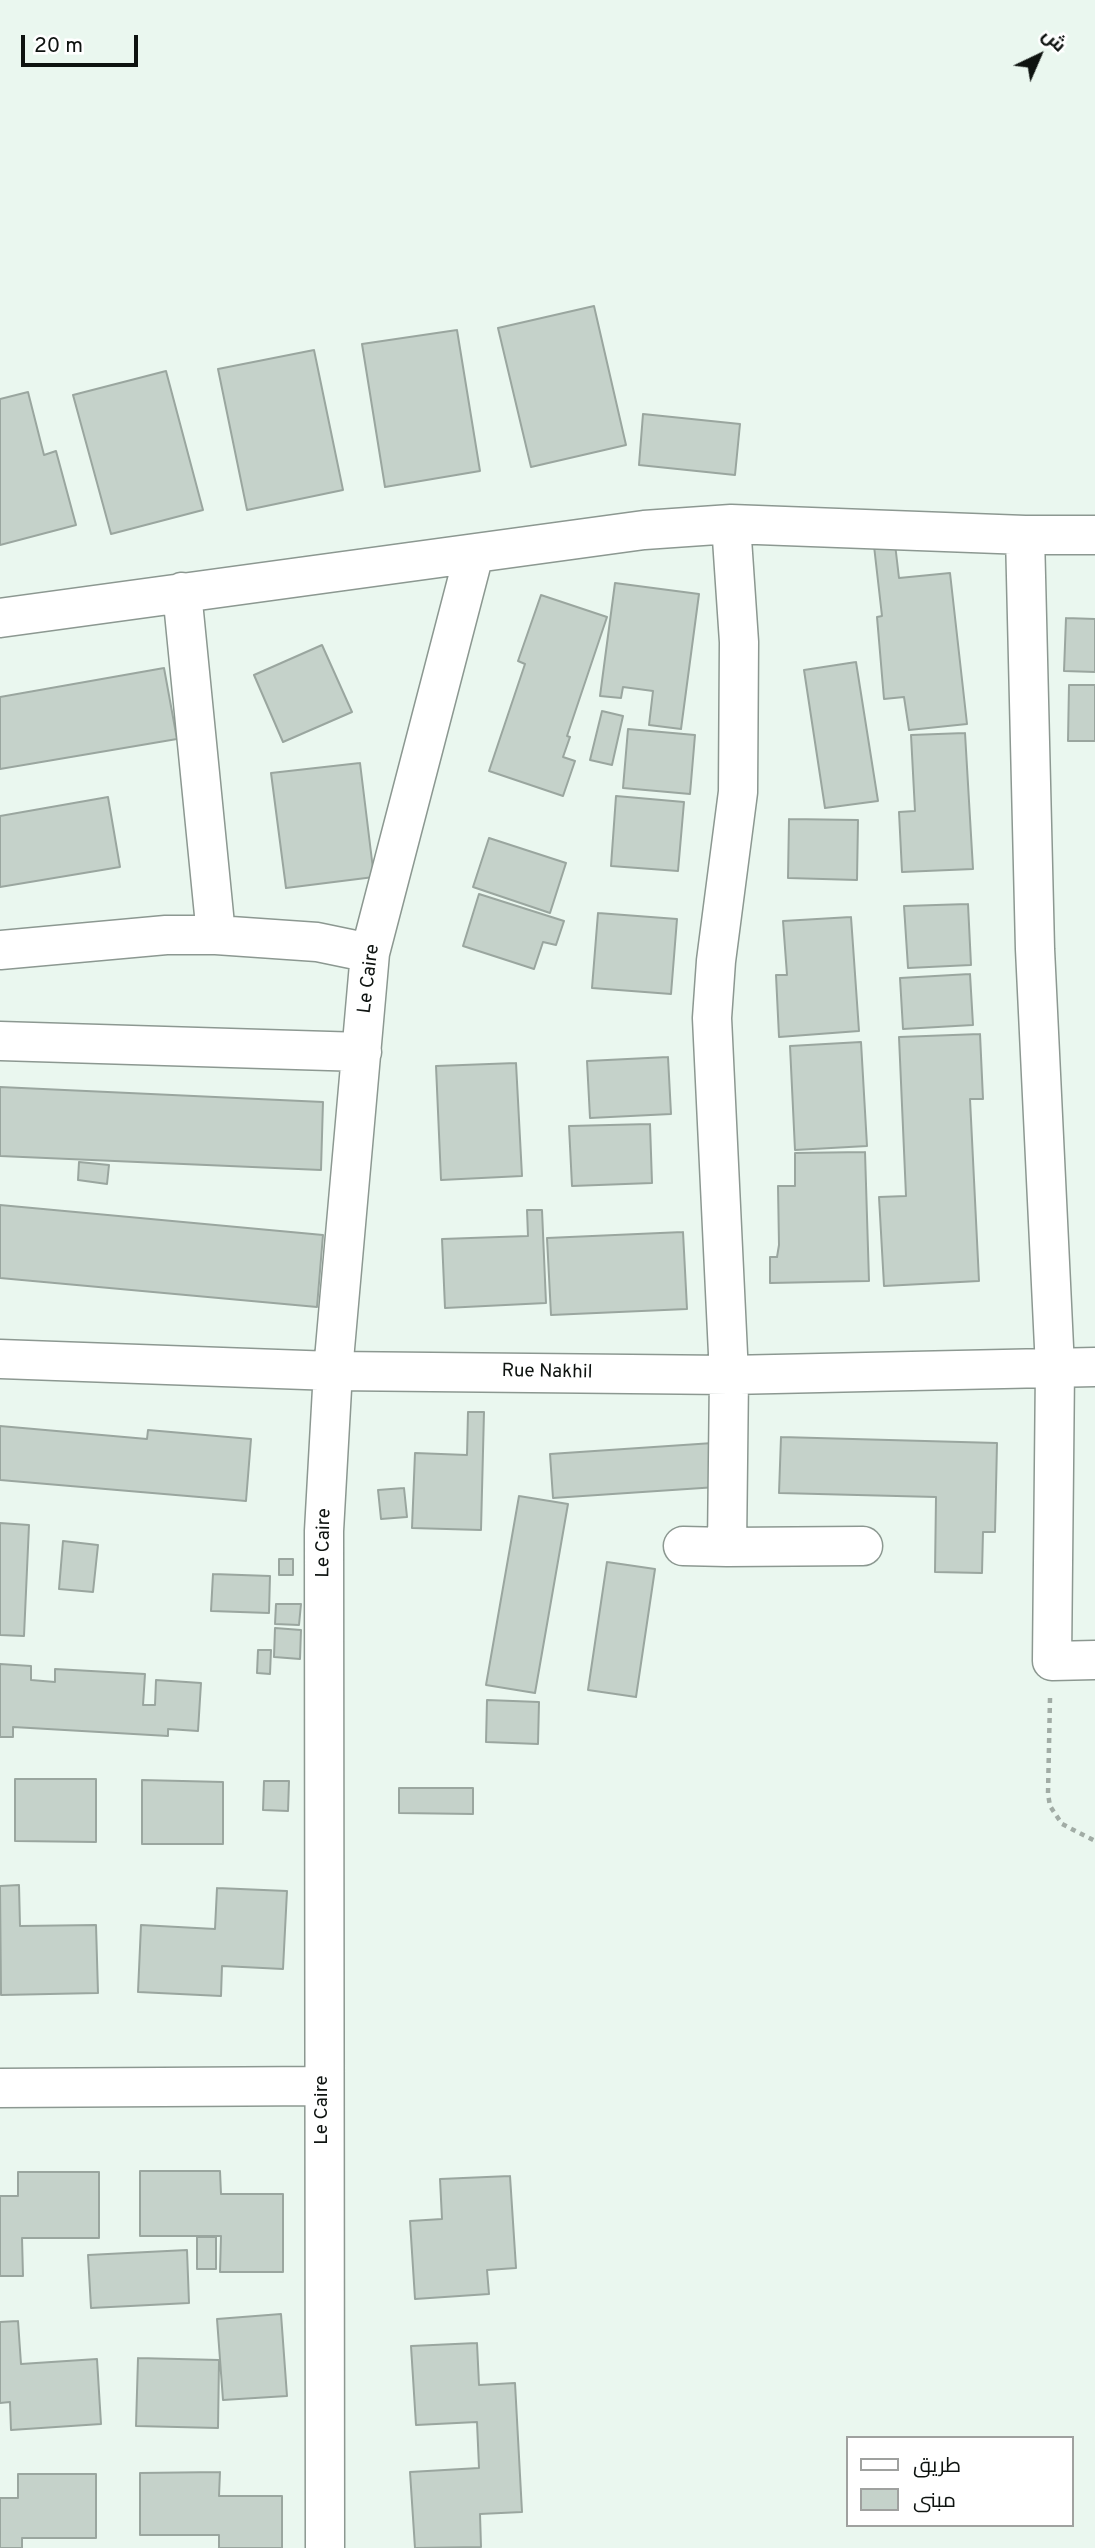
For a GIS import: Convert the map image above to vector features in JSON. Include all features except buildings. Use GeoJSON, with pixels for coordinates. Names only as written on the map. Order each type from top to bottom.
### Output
{"type":"FeatureCollection","features":[{"type":"Feature","properties":{"kind":"street"},"geometry":{"type":"LineString","coordinates":[[727,1547],[729,1375],[712,1018],[716,961],[738,792],[740,655],[731,524]]}},
{"type":"Feature","properties":{"kind":"street"},"geometry":{"type":"LineString","coordinates":[[0,618],[644,530],[731,524],[1025,535],[1095,535]]}},
{"type":"Feature","properties":{"kind":"street"},"geometry":{"type":"LineString","coordinates":[[1025,535],[1035,949],[1055,1368],[1052,1661],[1095,1660]]}},
{"type":"Feature","properties":{"kind":"street","name":"Le Caire"},"geometry":{"type":"LineString","coordinates":[[325,2548],[324,1531],[332,1371],[370,953],[474,554]]}},
{"type":"Feature","properties":{"kind":"street"},"geometry":{"type":"LineString","coordinates":[[182,592],[216,934]]}},
{"type":"Feature","properties":{"kind":"street"},"geometry":{"type":"LineString","coordinates":[[0,950],[166,934],[216,934],[317,942],[370,953]]}},
{"type":"Feature","properties":{"kind":"street"},"geometry":{"type":"LineString","coordinates":[[0,1041],[114,1047],[362,1052]]}},
{"type":"Feature","properties":{"kind":"street","name":"Rue Nakhil"},"geometry":{"type":"LineString","coordinates":[[0,1359],[332,1371],[729,1375],[1095,1367]]}},
{"type":"Feature","properties":{"kind":"street"},"geometry":{"type":"LineString","coordinates":[[683,1546],[863,1546]]}},
{"type":"Feature","properties":{"kind":"street"},"geometry":{"type":"LineString","coordinates":[[0,2088],[323,2086]]}},
{"type":"Feature","properties":{"kind":"path"},"geometry":{"type":"LineString","coordinates":[[1052,1661],[1048,1794],[1058,1820],[1074,1832],[1095,1841]]}}]}
